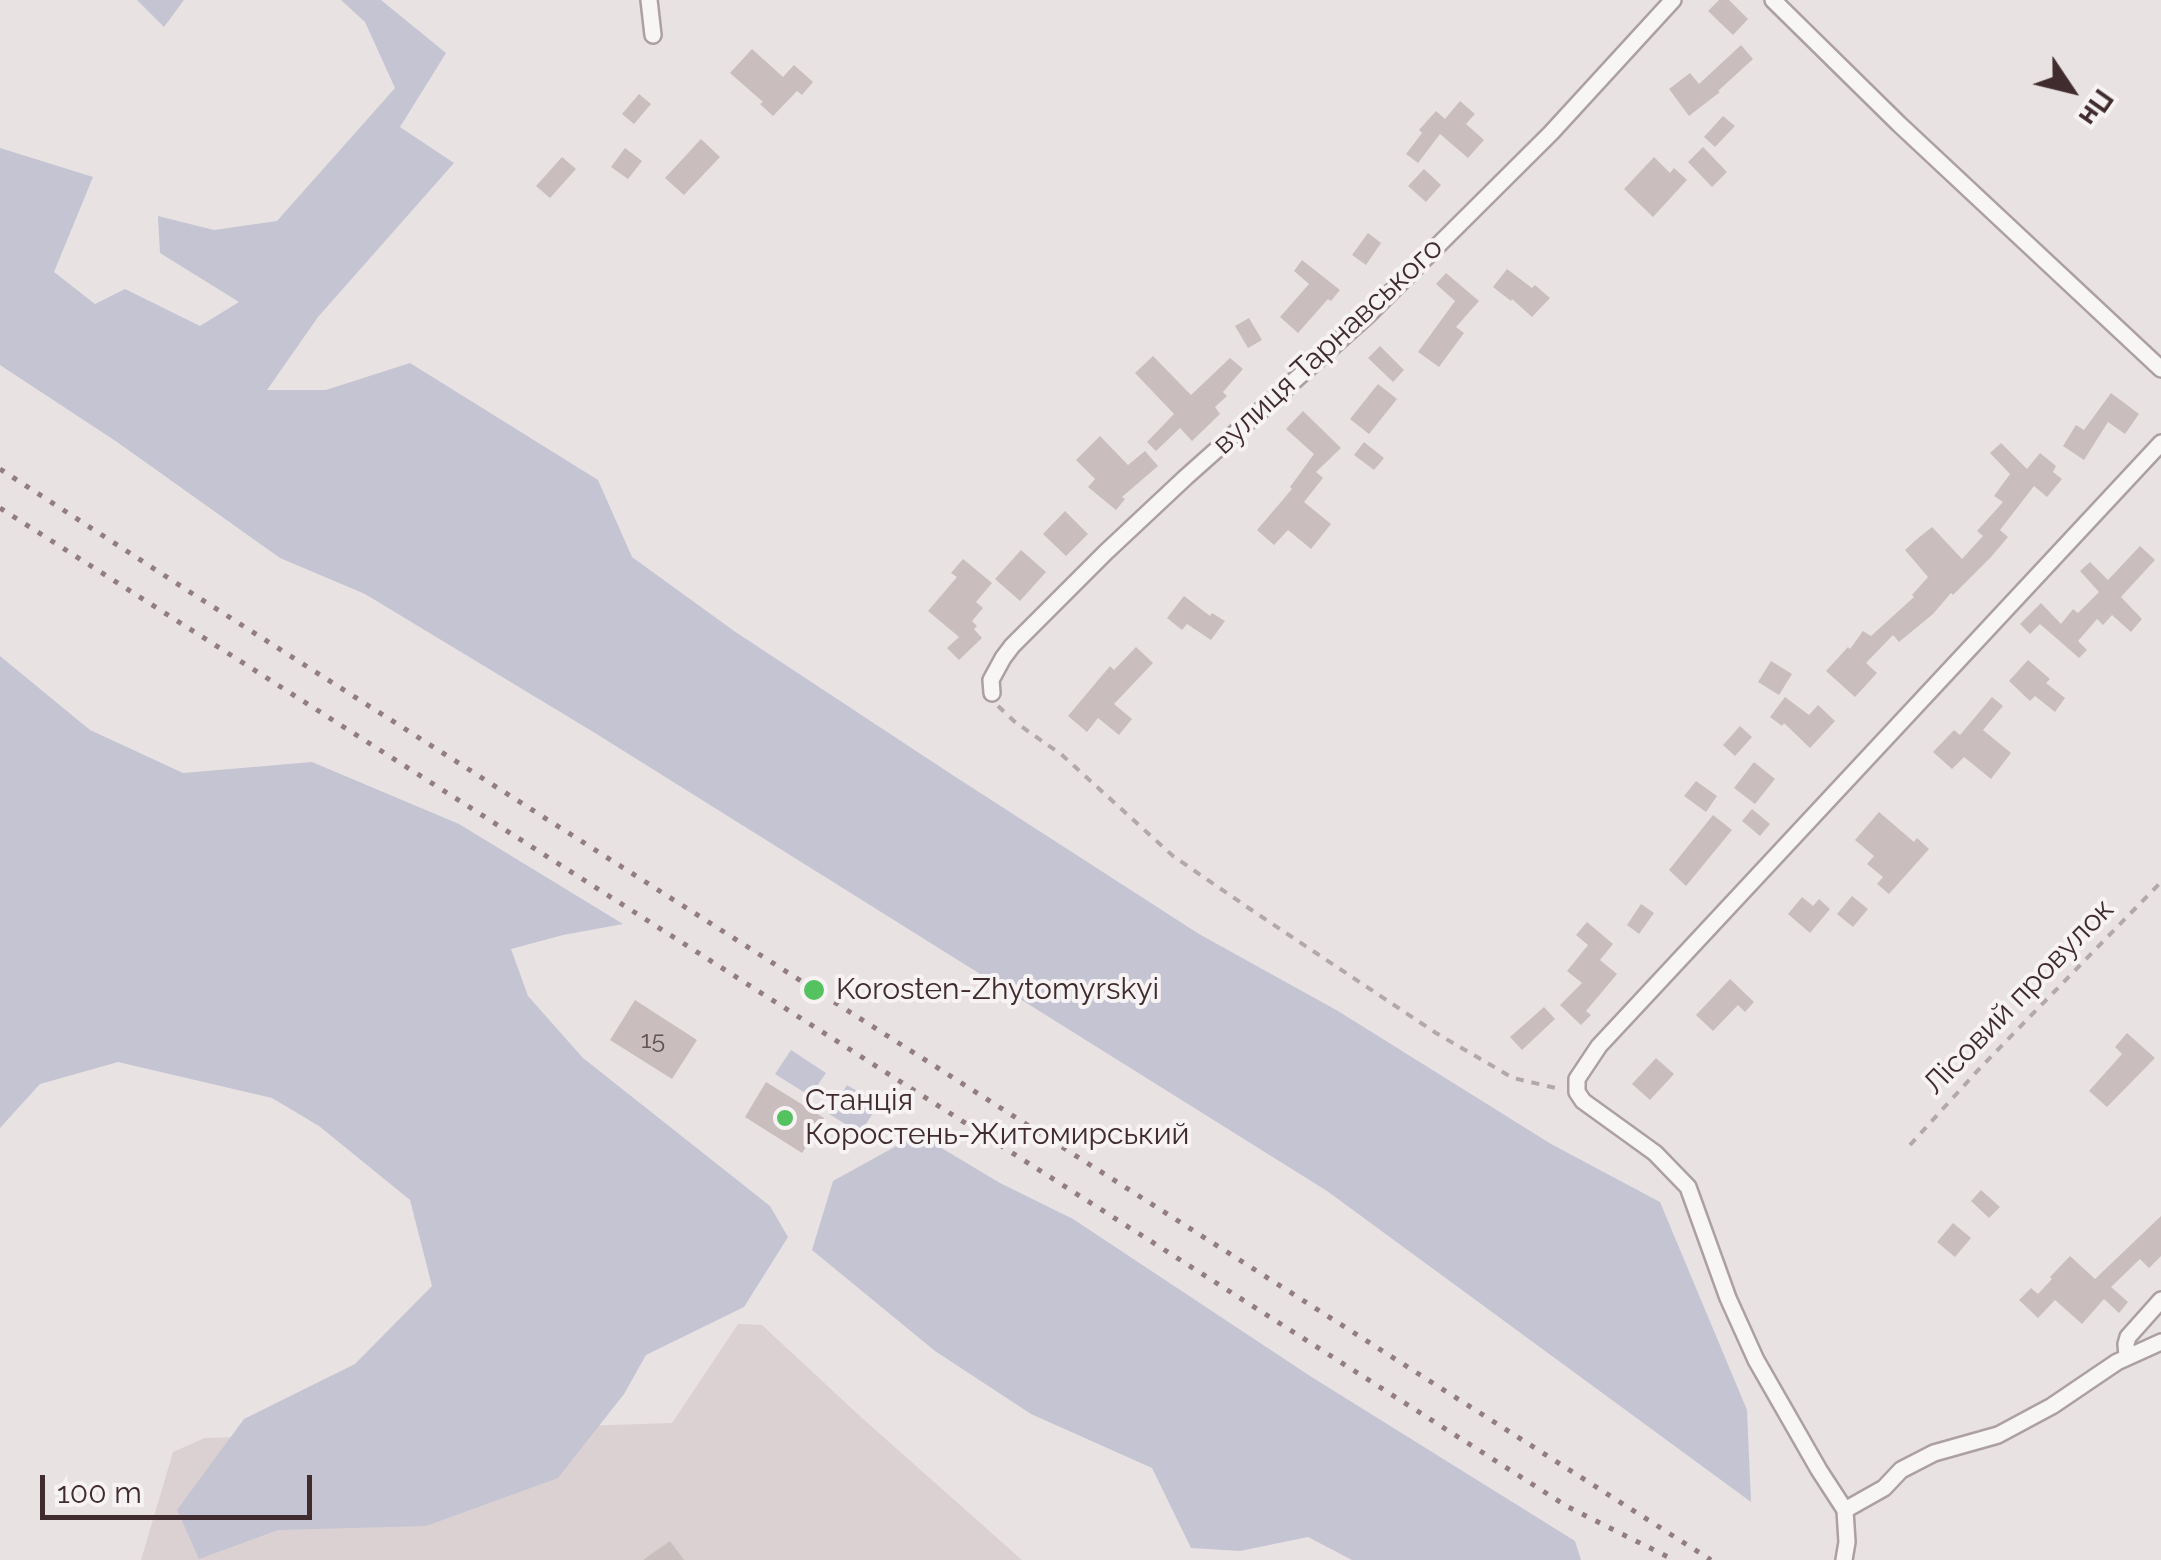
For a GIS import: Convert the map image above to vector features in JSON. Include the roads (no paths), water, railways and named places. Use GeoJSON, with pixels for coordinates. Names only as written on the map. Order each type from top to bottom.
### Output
{"type":"FeatureCollection","features":[{"type":"Feature","properties":{"kind":"street"},"geometry":{"type":"LineString","coordinates":[[649,0],[653,35]]}},
{"type":"Feature","properties":{"kind":"street","name":"вулиця Тарнавського"},"geometry":{"type":"LineString","coordinates":[[992,693],[991,680],[1012,646],[1186,477],[1368,315],[1551,133],[1673,0]]}},
{"type":"Feature","properties":{"kind":"street"},"geometry":{"type":"LineString","coordinates":[[1773,0],[1899,124],[2161,369]]}},
{"type":"Feature","properties":{"kind":"street"},"geometry":{"type":"LineString","coordinates":[[1844,1560],[1845,1510],[1756,1360],[1728,1298],[1688,1187],[1656,1153],[1583,1102],[1576,1079],[1599,1046],[2161,444]]}},
{"type":"Feature","properties":{"kind":"street"},"geometry":{"type":"LineString","coordinates":[[2127,1358],[2128,1337],[2161,1300]]}},
{"type":"Feature","properties":{"kind":"street"},"geometry":{"type":"LineString","coordinates":[[1845,1510],[1884,1488],[1901,1470],[1934,1453],[1998,1435],[2161,1342]]}},
{"type":"Feature","properties":{"kind":"railway"},"geometry":{"type":"LineString","coordinates":[[0,469],[1711,1560]]}},
{"type":"Feature","properties":{"kind":"railway"},"geometry":{"type":"LineString","coordinates":[[0,508],[1568,1507],[1674,1560]]}},
{"type":"Feature","properties":{"kind":"place","name":"Korosten-Zhytomyrskyi"},"geometry":{"type":"Point","coordinates":[814,990]}},
{"type":"Feature","properties":{"kind":"place","name":"Станція Коростень-Житомирський"},"geometry":{"type":"Point","coordinates":[785,1118]}}]}
